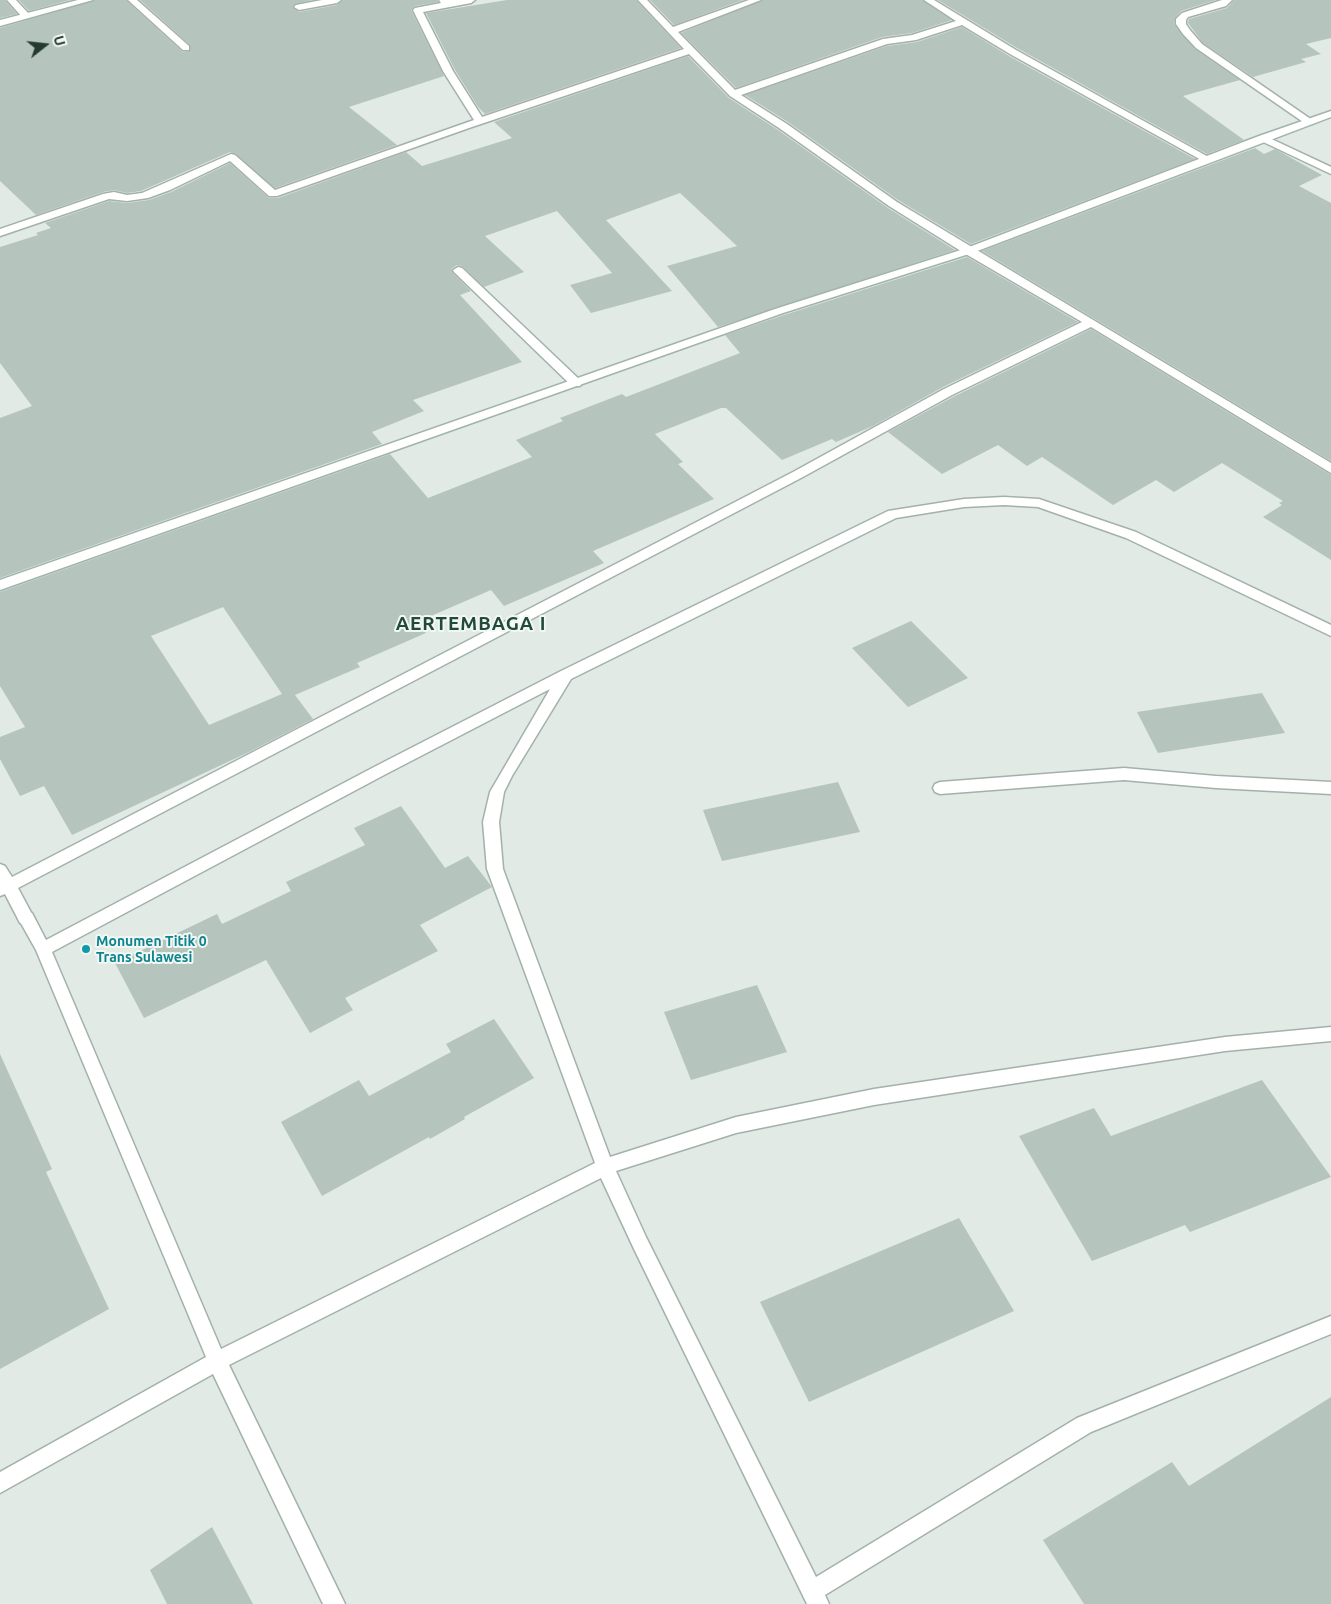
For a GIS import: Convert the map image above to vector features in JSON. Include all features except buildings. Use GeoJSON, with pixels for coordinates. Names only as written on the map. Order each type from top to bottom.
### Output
{"type":"FeatureCollection","features":[{"type":"Feature","properties":{"kind":"street"},"geometry":{"type":"LineString","coordinates":[[11,0],[26,16]]}},
{"type":"Feature","properties":{"kind":"street"},"geometry":{"type":"LineString","coordinates":[[0,23],[89,0]]}},
{"type":"Feature","properties":{"kind":"street"},"geometry":{"type":"LineString","coordinates":[[132,0],[186,48]]}},
{"type":"Feature","properties":{"kind":"street"},"geometry":{"type":"LineString","coordinates":[[299,6],[337,0]]}},
{"type":"Feature","properties":{"kind":"street"},"geometry":{"type":"LineString","coordinates":[[472,0],[445,2],[418,10],[448,71],[480,121]]}},
{"type":"Feature","properties":{"kind":"street"},"geometry":{"type":"LineString","coordinates":[[642,0],[733,94],[783,126],[893,204],[968,251],[1091,322],[1331,469]]}},
{"type":"Feature","properties":{"kind":"street"},"geometry":{"type":"LineString","coordinates":[[671,30],[757,0]]}},
{"type":"Feature","properties":{"kind":"street"},"geometry":{"type":"LineString","coordinates":[[928,0],[965,21],[1012,52],[1207,159]]}},
{"type":"Feature","properties":{"kind":"street"},"geometry":{"type":"LineString","coordinates":[[1228,0],[1223,4],[1185,15],[1181,19],[1181,24],[1199,46],[1309,122]]}},
{"type":"Feature","properties":{"kind":"street"},"geometry":{"type":"LineString","coordinates":[[733,94],[886,41],[913,38],[965,21]]}},
{"type":"Feature","properties":{"kind":"street"},"geometry":{"type":"LineString","coordinates":[[0,233],[107,196],[114,195],[127,198],[144,196],[166,188],[231,157],[273,194],[690,50]]}},
{"type":"Feature","properties":{"kind":"street"},"geometry":{"type":"LineString","coordinates":[[0,584],[779,311],[894,272],[968,251],[1207,159],[1331,114]]}},
{"type":"Feature","properties":{"kind":"street"},"geometry":{"type":"LineString","coordinates":[[1263,138],[1331,171]]}},
{"type":"Feature","properties":{"kind":"street"},"geometry":{"type":"LineString","coordinates":[[458,270],[576,383]]}},
{"type":"Feature","properties":{"kind":"street"},"geometry":{"type":"LineString","coordinates":[[4,888],[788,480],[948,392],[1091,322]]}},
{"type":"Feature","properties":{"kind":"street"},"geometry":{"type":"LineString","coordinates":[[43,949],[381,770],[566,675],[893,514],[964,503],[1004,501],[1039,503],[1131,535],[1331,631]]}},
{"type":"Feature","properties":{"kind":"street"},"geometry":{"type":"LineString","coordinates":[[566,675],[497,792],[490,822],[495,869],[605,1167],[640,1244],[815,1597],[1084,1425],[1331,1325]]}},
{"type":"Feature","properties":{"kind":"street"},"geometry":{"type":"LineString","coordinates":[[940,788],[1124,774],[1216,782],[1331,788]]}},
{"type":"Feature","properties":{"kind":"street"},"geometry":{"type":"LineString","coordinates":[[0,870],[4,888],[26,918],[43,949],[217,1361],[334,1604]]}},
{"type":"Feature","properties":{"kind":"street"},"geometry":{"type":"LineString","coordinates":[[0,1483],[217,1361],[605,1167],[736,1125],[874,1097],[1225,1044],[1331,1034]]}},
{"type":"Feature","properties":{"kind":"place","name":"Monumen Titik 0 Trans Sulawesi"},"geometry":{"type":"Point","coordinates":[86,949]}},
{"type":"Feature","properties":{"kind":"district","name":"AERTEMBAGA I"},"geometry":{"type":"Point","coordinates":[471,624]}}]}
